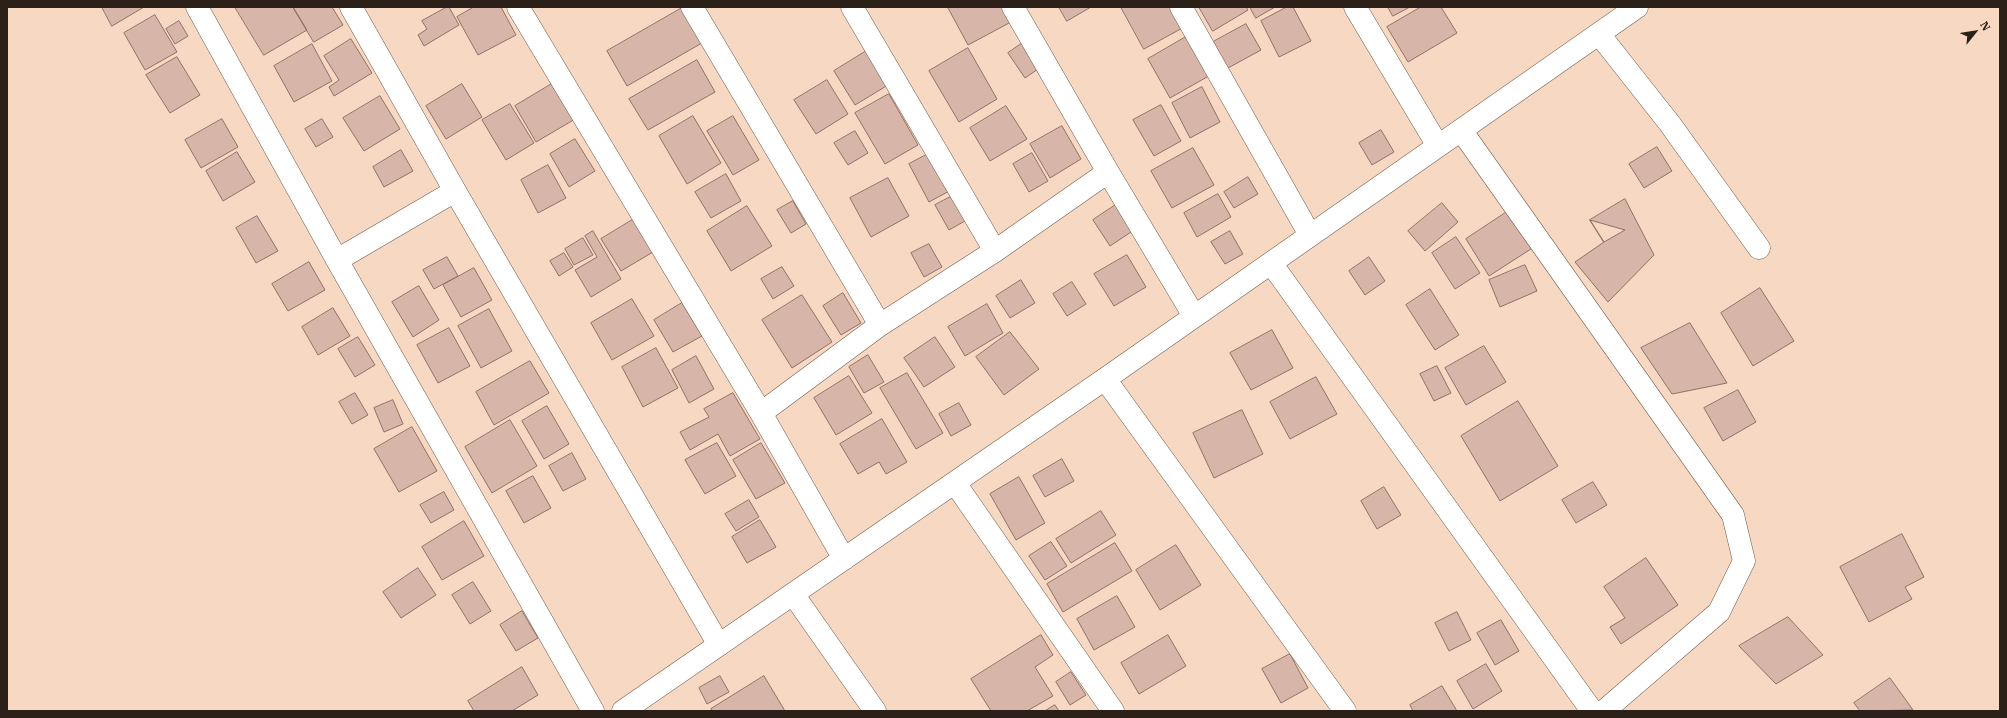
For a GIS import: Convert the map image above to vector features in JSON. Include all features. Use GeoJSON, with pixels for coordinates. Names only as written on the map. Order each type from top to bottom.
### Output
{"type":"FeatureCollection","features":[{"type":"Feature","properties":{"kind":"street"},"geometry":{"type":"LineString","coordinates":[[197,7],[337,260],[593,711]]}},
{"type":"Feature","properties":{"kind":"street"},"geometry":{"type":"LineString","coordinates":[[351,7],[455,191],[719,645]]}},
{"type":"Feature","properties":{"kind":"street"},"geometry":{"type":"LineString","coordinates":[[518,7],[761,413],[844,559]]}},
{"type":"Feature","properties":{"kind":"street"},"geometry":{"type":"LineString","coordinates":[[692,7],[880,326]]}},
{"type":"Feature","properties":{"kind":"street"},"geometry":{"type":"LineString","coordinates":[[852,7],[995,251]]}},
{"type":"Feature","properties":{"kind":"street"},"geometry":{"type":"LineString","coordinates":[[1012,7],[1194,316]]}},
{"type":"Feature","properties":{"kind":"street"},"geometry":{"type":"LineString","coordinates":[[1181,7],[1310,235]]}},
{"type":"Feature","properties":{"kind":"street"},"geometry":{"type":"LineString","coordinates":[[1356,7],[1438,146]]}},
{"type":"Feature","properties":{"kind":"street"},"geometry":{"type":"LineString","coordinates":[[635,708],[719,645],[1105,379],[1638,7]]}},
{"type":"Feature","properties":{"kind":"street"},"geometry":{"type":"LineString","coordinates":[[1599,34],[1670,124],[1759,248]]}},
{"type":"Feature","properties":{"kind":"street"},"geometry":{"type":"LineString","coordinates":[[1461,130],[1733,515],[1744,561],[1719,612],[1604,711]]}},
{"type":"Feature","properties":{"kind":"street"},"geometry":{"type":"LineString","coordinates":[[761,413],[880,326],[995,251],[1108,172]]}},
{"type":"Feature","properties":{"kind":"street"},"geometry":{"type":"LineString","coordinates":[[337,260],[455,191]]}},
{"type":"Feature","properties":{"kind":"street"},"geometry":{"type":"LineString","coordinates":[[1271,263],[1592,711]]}},
{"type":"Feature","properties":{"kind":"street"},"geometry":{"type":"LineString","coordinates":[[1105,379],[1344,711]]}},
{"type":"Feature","properties":{"kind":"street"},"geometry":{"type":"LineString","coordinates":[[954,483],[1113,711]]}},
{"type":"Feature","properties":{"kind":"street"},"geometry":{"type":"LineString","coordinates":[[793,594],[875,711]]}},
{"type":"Feature","properties":{"kind":"building"},"geometry":{"type":"Polygon","coordinates":[[[102,7],[144,7],[112,26],[102,7]]]}},
{"type":"Feature","properties":{"kind":"building"},"geometry":{"type":"Polygon","coordinates":[[[235,7],[293,7],[307,30],[264,55],[235,7]]]}},
{"type":"Feature","properties":{"kind":"building"},"geometry":{"type":"Polygon","coordinates":[[[293,7],[332,7],[343,25],[314,42],[293,7]]]}},
{"type":"Feature","properties":{"kind":"building"},"geometry":{"type":"Polygon","coordinates":[[[449,7],[459,25],[424,46],[418,35],[427,29],[422,21],[449,7]]]}},
{"type":"Feature","properties":{"kind":"building"},"geometry":{"type":"Polygon","coordinates":[[[474,7],[501,7],[516,35],[478,55],[457,17],[474,7]]]}},
{"type":"Feature","properties":{"kind":"building"},"geometry":{"type":"Polygon","coordinates":[[[1003,7],[1011,22],[968,45],[948,8],[1003,7]]]}},
{"type":"Feature","properties":{"kind":"building"},"geometry":{"type":"Polygon","coordinates":[[[1059,7],[1091,7],[1067,21],[1059,7]]]}},
{"type":"Feature","properties":{"kind":"building"},"geometry":{"type":"Polygon","coordinates":[[[1121,7],[1178,7],[1188,25],[1144,49],[1121,7]]]}},
{"type":"Feature","properties":{"kind":"building"},"geometry":{"type":"Polygon","coordinates":[[[1199,7],[1246,7],[1248,10],[1213,31],[1199,7]]]}},
{"type":"Feature","properties":{"kind":"building"},"geometry":{"type":"Polygon","coordinates":[[[1250,7],[1275,7],[1256,18],[1250,7]]]}},
{"type":"Feature","properties":{"kind":"building"},"geometry":{"type":"Polygon","coordinates":[[[1287,7],[1293,7],[1311,41],[1279,57],[1261,21],[1287,7]]]}},
{"type":"Feature","properties":{"kind":"building"},"geometry":{"type":"Polygon","coordinates":[[[1388,7],[1410,7],[1393,16],[1388,7]]]}},
{"type":"Feature","properties":{"kind":"building"},"geometry":{"type":"Polygon","coordinates":[[[1421,7],[1441,7],[1457,33],[1408,62],[1387,27],[1421,7]]]}},
{"type":"Feature","properties":{"kind":"building"},"geometry":{"type":"Polygon","coordinates":[[[682,8],[702,43],[627,86],[607,51],[682,8]]]}},
{"type":"Feature","properties":{"kind":"building"},"geometry":{"type":"Polygon","coordinates":[[[155,15],[177,52],[145,70],[124,33],[155,15]]]}},
{"type":"Feature","properties":{"kind":"building"},"geometry":{"type":"Polygon","coordinates":[[[179,21],[188,36],[175,44],[166,29],[179,21]]]}},
{"type":"Feature","properties":{"kind":"building"},"geometry":{"type":"Polygon","coordinates":[[[1246,24],[1261,50],[1228,68],[1213,42],[1246,24]]]}},
{"type":"Feature","properties":{"kind":"building"},"geometry":{"type":"Polygon","coordinates":[[[1191,34],[1214,73],[1170,98],[1148,59],[1191,34]]]}},
{"type":"Feature","properties":{"kind":"building"},"geometry":{"type":"Polygon","coordinates":[[[351,39],[372,73],[334,96],[329,87],[339,80],[324,56],[351,39]]]}},
{"type":"Feature","properties":{"kind":"building"},"geometry":{"type":"Polygon","coordinates":[[[1027,40],[1044,65],[1025,78],[1008,53],[1027,40]]]}},
{"type":"Feature","properties":{"kind":"building"},"geometry":{"type":"Polygon","coordinates":[[[312,44],[332,81],[294,102],[274,66],[312,44]]]}},
{"type":"Feature","properties":{"kind":"building"},"geometry":{"type":"Polygon","coordinates":[[[968,48],[997,99],[959,122],[929,71],[968,48]]]}},
{"type":"Feature","properties":{"kind":"building"},"geometry":{"type":"Polygon","coordinates":[[[868,50],[888,85],[855,105],[834,71],[868,50]]]}},
{"type":"Feature","properties":{"kind":"building"},"geometry":{"type":"Polygon","coordinates":[[[177,57],[200,95],[170,113],[146,75],[177,57]]]}},
{"type":"Feature","properties":{"kind":"building"},"geometry":{"type":"Polygon","coordinates":[[[697,60],[715,92],[648,130],[629,99],[697,60]]]}},
{"type":"Feature","properties":{"kind":"building"},"geometry":{"type":"Polygon","coordinates":[[[560,79],[582,115],[536,142],[515,106],[560,79]]]}},
{"type":"Feature","properties":{"kind":"building"},"geometry":{"type":"Polygon","coordinates":[[[827,80],[848,114],[816,134],[794,100],[827,80]]]}},
{"type":"Feature","properties":{"kind":"building"},"geometry":{"type":"Polygon","coordinates":[[[462,84],[482,117],[446,139],[426,106],[462,84]]]}},
{"type":"Feature","properties":{"kind":"building"},"geometry":{"type":"Polygon","coordinates":[[[1202,87],[1220,122],[1190,138],[1172,103],[1202,87]]]}},
{"type":"Feature","properties":{"kind":"building"},"geometry":{"type":"Polygon","coordinates":[[[889,94],[918,145],[885,164],[855,113],[889,94]]]}},
{"type":"Feature","properties":{"kind":"building"},"geometry":{"type":"Polygon","coordinates":[[[380,96],[400,129],[364,151],[343,118],[380,96]]]}},
{"type":"Feature","properties":{"kind":"building"},"geometry":{"type":"Polygon","coordinates":[[[510,104],[534,143],[506,160],[482,120],[510,104]]]}},
{"type":"Feature","properties":{"kind":"building"},"geometry":{"type":"Polygon","coordinates":[[[1161,105],[1181,141],[1154,156],[1133,120],[1161,105]]]}},
{"type":"Feature","properties":{"kind":"building"},"geometry":{"type":"Polygon","coordinates":[[[1006,106],[1027,139],[990,161],[970,128],[1006,106]]]}},
{"type":"Feature","properties":{"kind":"building"},"geometry":{"type":"Polygon","coordinates":[[[693,116],[721,163],[687,184],[659,136],[693,116]]]}},
{"type":"Feature","properties":{"kind":"building"},"geometry":{"type":"Polygon","coordinates":[[[733,116],[759,160],[733,175],[707,131],[733,116]]]}},
{"type":"Feature","properties":{"kind":"building"},"geometry":{"type":"Polygon","coordinates":[[[222,119],[238,147],[201,168],[185,140],[222,119]]]}},
{"type":"Feature","properties":{"kind":"building"},"geometry":{"type":"Polygon","coordinates":[[[322,119],[333,137],[316,147],[305,129],[322,119]]]}},
{"type":"Feature","properties":{"kind":"building"},"geometry":{"type":"Polygon","coordinates":[[[1062,126],[1081,159],[1050,178],[1030,144],[1062,126]]]}},
{"type":"Feature","properties":{"kind":"building"},"geometry":{"type":"Polygon","coordinates":[[[1381,130],[1394,152],[1372,165],[1359,143],[1381,130]]]}},
{"type":"Feature","properties":{"kind":"building"},"geometry":{"type":"Polygon","coordinates":[[[855,131],[868,153],[848,165],[834,143],[855,131]]]}},
{"type":"Feature","properties":{"kind":"building"},"geometry":{"type":"Polygon","coordinates":[[[575,139],[595,171],[569,187],[550,154],[575,139]]]}},
{"type":"Feature","properties":{"kind":"building"},"geometry":{"type":"Polygon","coordinates":[[[1657,147],[1672,171],[1644,188],[1629,164],[1657,147]]]}},
{"type":"Feature","properties":{"kind":"building"},"geometry":{"type":"Polygon","coordinates":[[[1193,148],[1214,185],[1172,208],[1151,171],[1193,148]]]}},
{"type":"Feature","properties":{"kind":"building"},"geometry":{"type":"Polygon","coordinates":[[[401,150],[413,171],[384,187],[373,167],[401,150]]]}},
{"type":"Feature","properties":{"kind":"building"},"geometry":{"type":"Polygon","coordinates":[[[237,152],[255,182],[223,201],[206,171],[237,152]]]}},
{"type":"Feature","properties":{"kind":"building"},"geometry":{"type":"Polygon","coordinates":[[[932,152],[953,189],[929,202],[909,164],[932,152]]]}},
{"type":"Feature","properties":{"kind":"building"},"geometry":{"type":"Polygon","coordinates":[[[1032,153],[1048,181],[1029,192],[1013,164],[1032,153]]]}},
{"type":"Feature","properties":{"kind":"building"},"geometry":{"type":"Polygon","coordinates":[[[548,165],[566,198],[538,213],[521,180],[548,165]]]}},
{"type":"Feature","properties":{"kind":"building"},"geometry":{"type":"Polygon","coordinates":[[[726,174],[741,201],[711,218],[695,192],[726,174]]]}},
{"type":"Feature","properties":{"kind":"building"},"geometry":{"type":"Polygon","coordinates":[[[1248,177],[1258,194],[1234,208],[1224,192],[1248,177]]]}},
{"type":"Feature","properties":{"kind":"building"},"geometry":{"type":"Polygon","coordinates":[[[888,178],[909,216],[871,237],[850,198],[888,178]]]}},
{"type":"Feature","properties":{"kind":"building"},"geometry":{"type":"Polygon","coordinates":[[[958,193],[972,217],[949,230],[935,205],[958,193]]]}},
{"type":"Feature","properties":{"kind":"building"},"geometry":{"type":"Polygon","coordinates":[[[1218,194],[1231,217],[1197,237],[1184,213],[1218,194]]]}},
{"type":"Feature","properties":{"kind":"building"},"geometry":{"type":"Polygon","coordinates":[[[1625,199],[1654,255],[1608,302],[1575,262],[1604,242],[1590,220],[1625,199]]]}},
{"type":"Feature","properties":{"kind":"building"},"geometry":{"type":"Polygon","coordinates":[[[793,201],[806,224],[791,233],[777,210],[793,201]]]}},
{"type":"Feature","properties":{"kind":"building"},"geometry":{"type":"Polygon","coordinates":[[[1120,202],[1137,228],[1110,246],[1093,220],[1120,202]]]}},
{"type":"Feature","properties":{"kind":"building"},"geometry":{"type":"Polygon","coordinates":[[[1442,203],[1458,222],[1425,251],[1408,231],[1442,203]]]}},
{"type":"Feature","properties":{"kind":"building"},"geometry":{"type":"Polygon","coordinates":[[[747,206],[772,246],[731,271],[707,231],[747,206]]]}},
{"type":"Feature","properties":{"kind":"building"},"geometry":{"type":"Polygon","coordinates":[[[1510,210],[1534,247],[1489,276],[1466,239],[1510,210]]]}},
{"type":"Feature","properties":{"kind":"building"},"geometry":{"type":"Polygon","coordinates":[[[257,216],[278,251],[256,263],[236,228],[257,216]]]}},
{"type":"Feature","properties":{"kind":"building"},"geometry":{"type":"Polygon","coordinates":[[[639,216],[658,249],[621,271],[601,239],[639,216]]]}},
{"type":"Feature","properties":{"kind":"building"},"geometry":{"type":"Polygon","coordinates":[[[1590,220],[1625,230],[1604,242],[1590,220]]]}},
{"type":"Feature","properties":{"kind":"building"},"geometry":{"type":"Polygon","coordinates":[[[593,231],[621,279],[591,297],[575,270],[597,257],[585,236],[593,231]]]}},
{"type":"Feature","properties":{"kind":"building"},"geometry":{"type":"Polygon","coordinates":[[[1230,231],[1243,254],[1225,264],[1211,242],[1230,231]]]}},
{"type":"Feature","properties":{"kind":"building"},"geometry":{"type":"Polygon","coordinates":[[[1456,237],[1480,273],[1455,289],[1432,253],[1456,237]]]}},
{"type":"Feature","properties":{"kind":"building"},"geometry":{"type":"Polygon","coordinates":[[[583,238],[593,255],[574,265],[565,249],[583,238]]]}},
{"type":"Feature","properties":{"kind":"building"},"geometry":{"type":"Polygon","coordinates":[[[929,244],[942,267],[924,277],[911,253],[929,244]]]}},
{"type":"Feature","properties":{"kind":"building"},"geometry":{"type":"Polygon","coordinates":[[[564,253],[573,267],[559,276],[550,261],[564,253]]]}},
{"type":"Feature","properties":{"kind":"building"},"geometry":{"type":"Polygon","coordinates":[[[1127,255],[1146,287],[1114,306],[1094,274],[1127,255]]]}},
{"type":"Feature","properties":{"kind":"building"},"geometry":{"type":"Polygon","coordinates":[[[447,257],[458,276],[434,289],[423,270],[447,257]]]}},
{"type":"Feature","properties":{"kind":"building"},"geometry":{"type":"Polygon","coordinates":[[[1369,257],[1385,281],[1365,295],[1349,271],[1369,257]]]}},
{"type":"Feature","properties":{"kind":"building"},"geometry":{"type":"Polygon","coordinates":[[[309,262],[325,290],[288,311],[272,284],[309,262]]]}},
{"type":"Feature","properties":{"kind":"building"},"geometry":{"type":"Polygon","coordinates":[[[1525,265],[1537,291],[1500,307],[1489,280],[1525,265]]]}},
{"type":"Feature","properties":{"kind":"building"},"geometry":{"type":"Polygon","coordinates":[[[782,267],[794,286],[773,299],[761,279],[782,267]]]}},
{"type":"Feature","properties":{"kind":"building"},"geometry":{"type":"Polygon","coordinates":[[[474,268],[492,300],[461,317],[443,285],[474,268]]]}},
{"type":"Feature","properties":{"kind":"building"},"geometry":{"type":"Polygon","coordinates":[[[1021,280],[1035,303],[1010,318],[996,296],[1021,280]]]}},
{"type":"Feature","properties":{"kind":"building"},"geometry":{"type":"Polygon","coordinates":[[[1072,282],[1086,304],[1067,316],[1053,294],[1072,282]]]}},
{"type":"Feature","properties":{"kind":"building"},"geometry":{"type":"Polygon","coordinates":[[[419,286],[439,320],[413,337],[392,302],[419,286]]]}},
{"type":"Feature","properties":{"kind":"building"},"geometry":{"type":"Polygon","coordinates":[[[1760,288],[1794,341],[1753,366],[1721,313],[1760,288]]]}},
{"type":"Feature","properties":{"kind":"building"},"geometry":{"type":"Polygon","coordinates":[[[1430,289],[1459,335],[1435,350],[1406,305],[1430,289]]]}},
{"type":"Feature","properties":{"kind":"building"},"geometry":{"type":"Polygon","coordinates":[[[843,293],[861,323],[841,335],[823,306],[843,293]]]}},
{"type":"Feature","properties":{"kind":"building"},"geometry":{"type":"Polygon","coordinates":[[[802,295],[832,342],[792,368],[762,320],[802,295]]]}},
{"type":"Feature","properties":{"kind":"building"},"geometry":{"type":"Polygon","coordinates":[[[632,299],[654,336],[612,360],[591,323],[632,299]]]}},
{"type":"Feature","properties":{"kind":"building"},"geometry":{"type":"Polygon","coordinates":[[[682,303],[702,336],[673,352],[654,320],[682,303]]]}},
{"type":"Feature","properties":{"kind":"building"},"geometry":{"type":"Polygon","coordinates":[[[987,304],[1003,333],[965,356],[948,327],[987,304]]]}},
{"type":"Feature","properties":{"kind":"building"},"geometry":{"type":"Polygon","coordinates":[[[333,308],[350,336],[318,355],[302,327],[333,308]]]}},
{"type":"Feature","properties":{"kind":"building"},"geometry":{"type":"Polygon","coordinates":[[[489,309],[512,351],[481,368],[458,326],[489,309]]]}},
{"type":"Feature","properties":{"kind":"building"},"geometry":{"type":"Polygon","coordinates":[[[1690,323],[1727,383],[1672,394],[1641,348],[1690,323]]]}},
{"type":"Feature","properties":{"kind":"building"},"geometry":{"type":"Polygon","coordinates":[[[449,328],[470,366],[438,383],[417,345],[449,328]]]}},
{"type":"Feature","properties":{"kind":"building"},"geometry":{"type":"Polygon","coordinates":[[[1272,330],[1293,368],[1251,390],[1230,353],[1272,330]]]}},
{"type":"Feature","properties":{"kind":"building"},"geometry":{"type":"Polygon","coordinates":[[[1010,332],[1039,369],[1004,395],[976,357],[1010,332]]]}},
{"type":"Feature","properties":{"kind":"building"},"geometry":{"type":"Polygon","coordinates":[[[358,337],[375,365],[355,377],[338,349],[358,337]]]}},
{"type":"Feature","properties":{"kind":"building"},"geometry":{"type":"Polygon","coordinates":[[[935,337],[955,367],[924,387],[904,358],[935,337]]]}},
{"type":"Feature","properties":{"kind":"building"},"geometry":{"type":"Polygon","coordinates":[[[1484,346],[1506,382],[1466,405],[1445,368],[1484,346]]]}},
{"type":"Feature","properties":{"kind":"building"},"geometry":{"type":"Polygon","coordinates":[[[656,348],[678,388],[643,407],[622,367],[656,348]]]}},
{"type":"Feature","properties":{"kind":"building"},"geometry":{"type":"Polygon","coordinates":[[[868,355],[884,382],[864,393],[849,367],[868,355]]]}},
{"type":"Feature","properties":{"kind":"building"},"geometry":{"type":"Polygon","coordinates":[[[696,356],[714,389],[689,403],[672,370],[696,356]]]}},
{"type":"Feature","properties":{"kind":"building"},"geometry":{"type":"Polygon","coordinates":[[[530,361],[549,393],[494,425],[476,392],[530,361]]]}},
{"type":"Feature","properties":{"kind":"building"},"geometry":{"type":"Polygon","coordinates":[[[1437,366],[1451,393],[1434,401],[1420,374],[1437,366]]]}},
{"type":"Feature","properties":{"kind":"building"},"geometry":{"type":"Polygon","coordinates":[[[907,373],[943,433],[916,449],[880,388],[907,373]]]}},
{"type":"Feature","properties":{"kind":"building"},"geometry":{"type":"Polygon","coordinates":[[[849,376],[872,413],[836,435],[814,398],[849,376]]]}},
{"type":"Feature","properties":{"kind":"building"},"geometry":{"type":"Polygon","coordinates":[[[1316,377],[1337,414],[1290,439],[1270,402],[1316,377]]]}},
{"type":"Feature","properties":{"kind":"building"},"geometry":{"type":"Polygon","coordinates":[[[1738,390],[1756,422],[1723,441],[1704,408],[1738,390]]]}},
{"type":"Feature","properties":{"kind":"building"},"geometry":{"type":"Polygon","coordinates":[[[355,393],[368,415],[352,424],[339,402],[355,393]]]}},
{"type":"Feature","properties":{"kind":"building"},"geometry":{"type":"Polygon","coordinates":[[[733,393],[760,439],[730,456],[718,434],[690,450],[680,432],[709,417],[704,409],[733,393]]]}},
{"type":"Feature","properties":{"kind":"building"},"geometry":{"type":"Polygon","coordinates":[[[393,400],[403,424],[384,432],[374,408],[393,400]]]}},
{"type":"Feature","properties":{"kind":"building"},"geometry":{"type":"Polygon","coordinates":[[[1518,401],[1558,466],[1500,501],[1461,436],[1518,401]]]}},
{"type":"Feature","properties":{"kind":"building"},"geometry":{"type":"Polygon","coordinates":[[[959,403],[971,425],[951,436],[939,414],[959,403]]]}},
{"type":"Feature","properties":{"kind":"building"},"geometry":{"type":"Polygon","coordinates":[[[547,406],[569,444],[544,459],[522,421],[547,406]]]}},
{"type":"Feature","properties":{"kind":"building"},"geometry":{"type":"Polygon","coordinates":[[[1242,410],[1263,454],[1214,478],[1193,433],[1242,410]]]}},
{"type":"Feature","properties":{"kind":"building"},"geometry":{"type":"Polygon","coordinates":[[[882,419],[907,462],[886,474],[879,462],[858,474],[840,444],[882,419]]]}},
{"type":"Feature","properties":{"kind":"building"},"geometry":{"type":"Polygon","coordinates":[[[510,420],[537,466],[492,493],[465,447],[510,420]]]}},
{"type":"Feature","properties":{"kind":"building"},"geometry":{"type":"Polygon","coordinates":[[[412,427],[437,471],[399,492],[374,449],[412,427]]]}},
{"type":"Feature","properties":{"kind":"building"},"geometry":{"type":"Polygon","coordinates":[[[717,443],[736,476],[705,494],[685,460],[717,443]]]}},
{"type":"Feature","properties":{"kind":"building"},"geometry":{"type":"Polygon","coordinates":[[[761,443],[785,483],[756,499],[733,460],[761,443]]]}},
{"type":"Feature","properties":{"kind":"building"},"geometry":{"type":"Polygon","coordinates":[[[572,453],[586,479],[563,491],[549,466],[572,453]]]}},
{"type":"Feature","properties":{"kind":"building"},"geometry":{"type":"Polygon","coordinates":[[[1062,459],[1074,481],[1045,497],[1033,476],[1062,459]]]}},
{"type":"Feature","properties":{"kind":"building"},"geometry":{"type":"Polygon","coordinates":[[[533,476],[551,508],[524,523],[506,491],[533,476]]]}},
{"type":"Feature","properties":{"kind":"building"},"geometry":{"type":"Polygon","coordinates":[[[1019,477],[1045,523],[1016,540],[990,494],[1019,477]]]}},
{"type":"Feature","properties":{"kind":"building"},"geometry":{"type":"Polygon","coordinates":[[[1593,482],[1607,505],[1576,523],[1562,500],[1593,482]]]}},
{"type":"Feature","properties":{"kind":"building"},"geometry":{"type":"Polygon","coordinates":[[[1384,487],[1401,515],[1377,529],[1361,501],[1384,487]]]}},
{"type":"Feature","properties":{"kind":"building"},"geometry":{"type":"Polygon","coordinates":[[[444,492],[454,510],[431,523],[420,505],[444,492]]]}},
{"type":"Feature","properties":{"kind":"building"},"geometry":{"type":"Polygon","coordinates":[[[749,500],[759,517],[736,531],[725,514],[749,500]]]}},
{"type":"Feature","properties":{"kind":"building"},"geometry":{"type":"Polygon","coordinates":[[[1101,511],[1116,535],[1071,563],[1056,539],[1101,511]]]}},
{"type":"Feature","properties":{"kind":"building"},"geometry":{"type":"Polygon","coordinates":[[[760,520],[776,547],[747,563],[732,537],[760,520]]]}},
{"type":"Feature","properties":{"kind":"building"},"geometry":{"type":"Polygon","coordinates":[[[464,521],[484,556],[442,580],[422,547],[464,521]]]}},
{"type":"Feature","properties":{"kind":"building"},"geometry":{"type":"Polygon","coordinates":[[[1902,534],[1924,577],[1905,587],[1912,599],[1869,622],[1840,567],[1902,534]]]}},
{"type":"Feature","properties":{"kind":"building"},"geometry":{"type":"Polygon","coordinates":[[[1051,542],[1067,566],[1045,580],[1029,556],[1051,542]]]}},
{"type":"Feature","properties":{"kind":"building"},"geometry":{"type":"Polygon","coordinates":[[[1115,543],[1132,571],[1063,612],[1047,584],[1115,543]]]}},
{"type":"Feature","properties":{"kind":"building"},"geometry":{"type":"Polygon","coordinates":[[[1176,545],[1201,585],[1160,610],[1136,570],[1176,545]]]}},
{"type":"Feature","properties":{"kind":"building"},"geometry":{"type":"Polygon","coordinates":[[[1646,558],[1678,605],[1621,644],[1610,627],[1625,618],[1604,587],[1646,558]]]}},
{"type":"Feature","properties":{"kind":"building"},"geometry":{"type":"Polygon","coordinates":[[[418,568],[436,595],[401,618],[383,592],[418,568]]]}},
{"type":"Feature","properties":{"kind":"building"},"geometry":{"type":"Polygon","coordinates":[[[473,582],[491,611],[470,624],[452,595],[473,582]]]}},
{"type":"Feature","properties":{"kind":"building"},"geometry":{"type":"Polygon","coordinates":[[[1117,596],[1135,627],[1094,650],[1077,619],[1117,596]]]}},
{"type":"Feature","properties":{"kind":"building"},"geometry":{"type":"Polygon","coordinates":[[[522,611],[538,638],[516,651],[500,625],[522,611]]]}},
{"type":"Feature","properties":{"kind":"building"},"geometry":{"type":"Polygon","coordinates":[[[1457,612],[1471,640],[1449,651],[1435,623],[1457,612]]]}},
{"type":"Feature","properties":{"kind":"building"},"geometry":{"type":"Polygon","coordinates":[[[1788,617],[1823,655],[1776,684],[1739,646],[1788,617]]]}},
{"type":"Feature","properties":{"kind":"building"},"geometry":{"type":"Polygon","coordinates":[[[1501,620],[1519,651],[1495,665],[1477,633],[1501,620]]]}},
{"type":"Feature","properties":{"kind":"building"},"geometry":{"type":"Polygon","coordinates":[[[1041,635],[1053,655],[1035,667],[1053,696],[1027,711],[991,711],[971,679],[1041,635]]]}},
{"type":"Feature","properties":{"kind":"building"},"geometry":{"type":"Polygon","coordinates":[[[1168,635],[1186,666],[1139,694],[1121,663],[1168,635]]]}},
{"type":"Feature","properties":{"kind":"building"},"geometry":{"type":"Polygon","coordinates":[[[1290,654],[1308,688],[1281,703],[1262,669],[1290,654]]]}},
{"type":"Feature","properties":{"kind":"building"},"geometry":{"type":"Polygon","coordinates":[[[1486,664],[1502,691],[1473,709],[1457,681],[1486,664]]]}},
{"type":"Feature","properties":{"kind":"building"},"geometry":{"type":"Polygon","coordinates":[[[522,667],[538,695],[512,711],[474,711],[468,701],[522,667]]]}},
{"type":"Feature","properties":{"kind":"building"},"geometry":{"type":"Polygon","coordinates":[[[1071,672],[1086,695],[1070,705],[1056,682],[1071,672]]]}},
{"type":"Feature","properties":{"kind":"building"},"geometry":{"type":"Polygon","coordinates":[[[720,676],[729,692],[707,704],[699,688],[720,676]]]}},
{"type":"Feature","properties":{"kind":"building"},"geometry":{"type":"Polygon","coordinates":[[[764,676],[785,711],[713,711],[711,709],[764,676]]]}},
{"type":"Feature","properties":{"kind":"building"},"geometry":{"type":"Polygon","coordinates":[[[1890,678],[1913,710],[1860,711],[1854,703],[1890,678]]]}},
{"type":"Feature","properties":{"kind":"building"},"geometry":{"type":"Polygon","coordinates":[[[1442,686],[1457,711],[1413,711],[1410,705],[1442,686]]]}},
{"type":"Feature","properties":{"kind":"building"},"geometry":{"type":"Polygon","coordinates":[[[1055,705],[1059,711],[1045,711],[1055,705]]]}}]}
